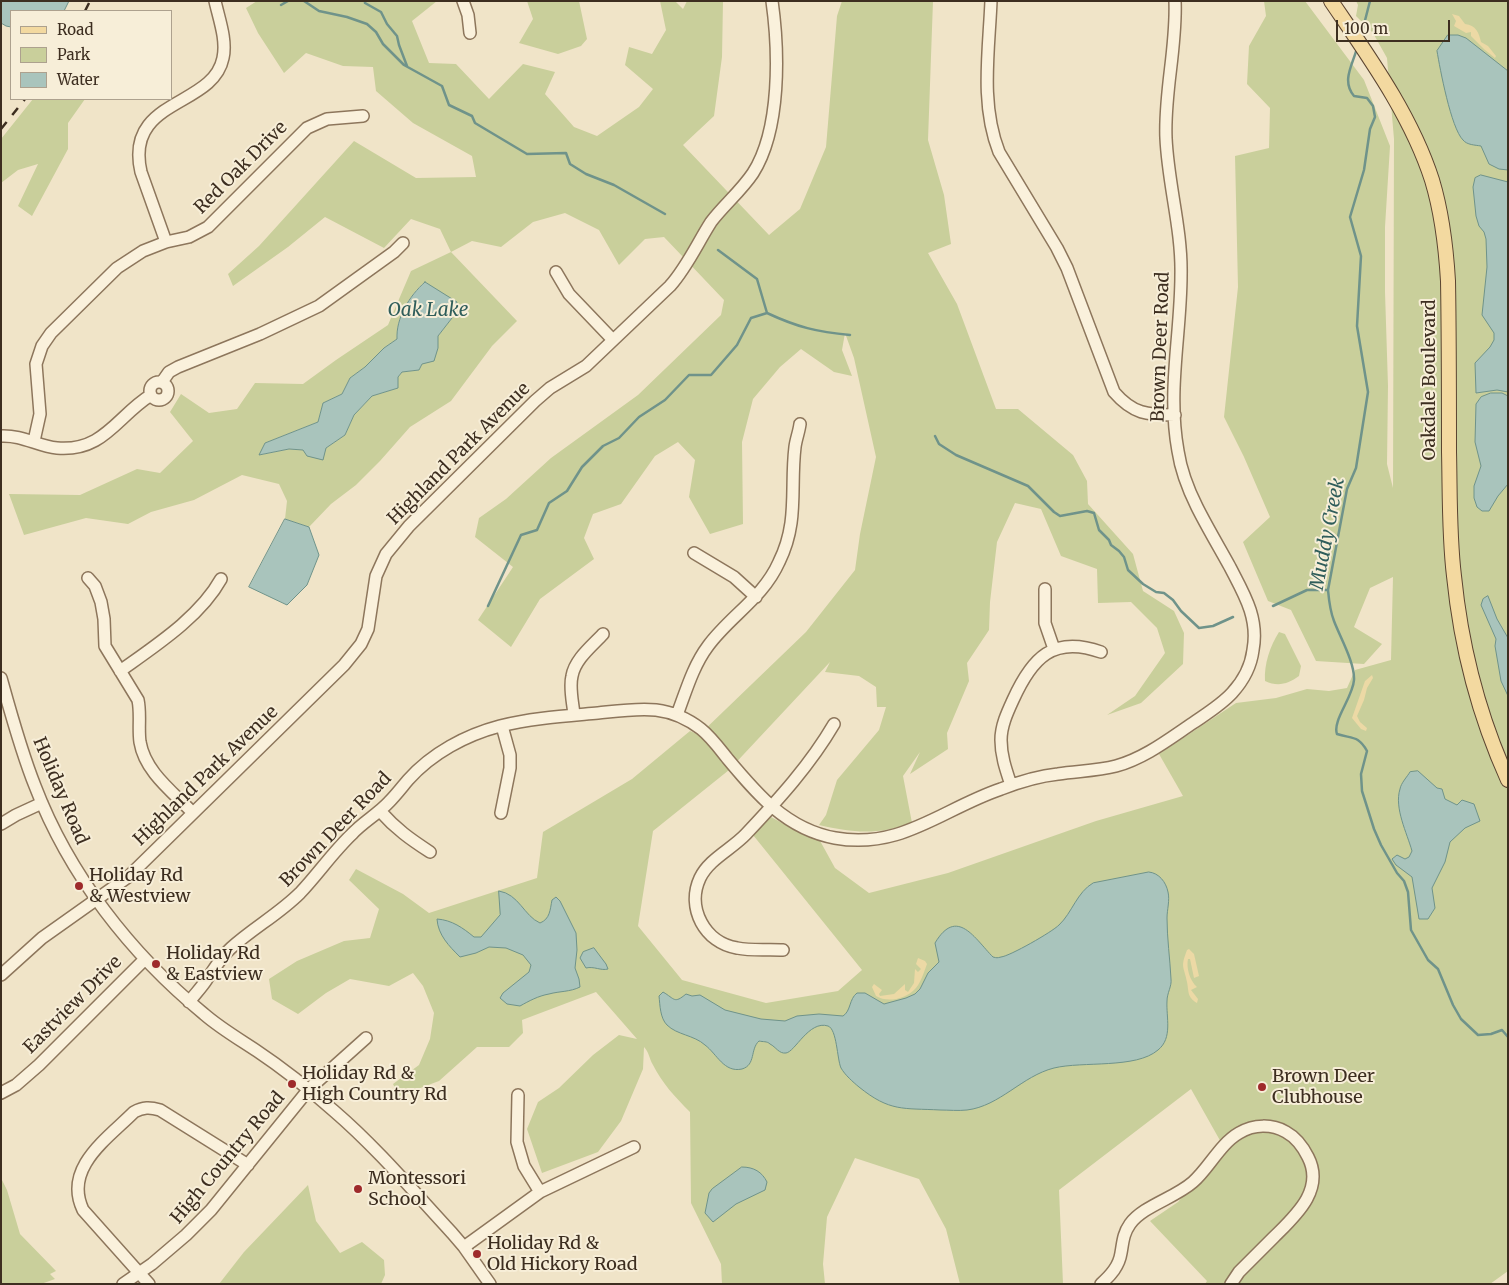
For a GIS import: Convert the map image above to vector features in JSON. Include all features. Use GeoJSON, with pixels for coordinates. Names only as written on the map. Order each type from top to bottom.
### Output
{"type":"FeatureCollection","features":[{"type":"Feature","properties":{"kind":"main road","name":"Oakdale Boulevard"},"geometry":{"type":"LineString","coordinates":[[1331,1],[1404,116],[1418,144],[1432,180],[1443,226],[1448,282],[1450,515],[1454,584],[1463,637],[1475,689],[1508,780]]}},
{"type":"Feature","properties":{"kind":"street"},"geometry":{"type":"LineString","coordinates":[[166,242],[141,172],[138,152],[144,131],[158,115],[210,81],[221,66],[224,48],[215,1]]}},
{"type":"Feature","properties":{"kind":"street"},"geometry":{"type":"LineString","coordinates":[[463,1],[468,15],[470,33]]}},
{"type":"Feature","properties":{"kind":"street","name":"Highland Park Avenue"},"geometry":{"type":"LineString","coordinates":[[1,975],[42,938],[128,877],[344,666],[361,644],[368,629],[376,576],[386,554],[409,526],[535,401],[550,388],[586,366],[670,286],[680,274],[713,220],[743,186],[760,159],[770,132],[773,114],[777,38],[772,1]]}},
{"type":"Feature","properties":{"kind":"street"},"geometry":{"type":"LineString","coordinates":[[991,1],[987,108],[999,152],[1067,268],[1114,392],[1136,411],[1154,415],[1175,415]]}},
{"type":"Feature","properties":{"kind":"street","name":"Brown Deer Road"},"geometry":{"type":"LineString","coordinates":[[189,1002],[219,960],[232,946],[282,910],[309,883],[347,838],[380,811],[409,779],[436,755],[468,737],[502,726],[527,720],[646,710],[656,710],[677,715],[694,724],[709,736],[770,807],[795,824],[821,834],[845,839],[869,840],[898,835],[912,830],[977,797],[1011,785],[1045,776],[1102,769],[1141,756],[1224,701],[1235,691],[1248,668],[1254,645],[1255,633],[1250,606],[1190,494],[1179,456],[1175,415],[1174,362],[1181,274],[1178,227],[1167,158],[1166,112],[1174,35],[1175,1]]}},
{"type":"Feature","properties":{"kind":"street","name":"Red Oak Drive"},"geometry":{"type":"LineString","coordinates":[[34,441],[40,414],[36,364],[46,338],[117,268],[144,251],[166,242],[189,237],[208,227],[307,128],[327,120],[363,116]]}},
{"type":"Feature","properties":{"kind":"street"},"geometry":{"type":"LineString","coordinates":[[1,436],[20,437],[55,448],[91,444],[109,432],[151,395],[150,390],[153,385],[162,382],[169,372],[260,334],[319,306],[394,252],[403,242]]}},
{"type":"Feature","properties":{"kind":"street"},"geometry":{"type":"LineString","coordinates":[[556,272],[569,294],[613,340]]}},
{"type":"Feature","properties":{"kind":"street"},"geometry":{"type":"LineString","coordinates":[[677,715],[696,666],[709,645],[756,597],[780,562],[789,536],[794,501],[795,446],[800,424]]}},
{"type":"Feature","properties":{"kind":"street"},"geometry":{"type":"LineString","coordinates":[[694,553],[734,577],[756,597]]}},
{"type":"Feature","properties":{"kind":"street"},"geometry":{"type":"LineString","coordinates":[[88,578],[95,586],[102,602],[105,646],[138,700],[140,710],[139,735],[148,766],[193,813]]}},
{"type":"Feature","properties":{"kind":"street"},"geometry":{"type":"LineString","coordinates":[[120,671],[160,643],[180,626],[213,594],[221,579]]}},
{"type":"Feature","properties":{"kind":"street"},"geometry":{"type":"LineString","coordinates":[[1045,589],[1045,623],[1054,649]]}},
{"type":"Feature","properties":{"kind":"street"},"geometry":{"type":"LineString","coordinates":[[574,716],[572,675],[579,660],[602,634]]}},
{"type":"Feature","properties":{"kind":"street"},"geometry":{"type":"LineString","coordinates":[[1011,785],[1001,752],[1002,728],[1025,675],[1038,661],[1054,649],[1072,645],[1101,652]]}},
{"type":"Feature","properties":{"kind":"street","name":"Holiday Road"},"geometry":{"type":"LineString","coordinates":[[1,678],[18,736],[42,803],[66,852],[96,899],[121,932],[145,959],[189,1002],[309,1089],[336,1113],[366,1142],[464,1247],[490,1284]]}},
{"type":"Feature","properties":{"kind":"street"},"geometry":{"type":"LineString","coordinates":[[783,950],[738,949],[719,942],[700,922],[695,904],[697,885],[706,869],[745,835],[800,774],[819,750],[834,724]]}},
{"type":"Feature","properties":{"kind":"street"},"geometry":{"type":"LineString","coordinates":[[501,813],[510,768],[510,755],[502,726]]}},
{"type":"Feature","properties":{"kind":"street"},"geometry":{"type":"LineString","coordinates":[[1,824],[42,803]]}},
{"type":"Feature","properties":{"kind":"street"},"geometry":{"type":"LineString","coordinates":[[380,811],[406,837],[430,852]]}},
{"type":"Feature","properties":{"kind":"street","name":"Eastview Drive"},"geometry":{"type":"LineString","coordinates":[[1,1093],[16,1084],[39,1065],[145,959]]}},
{"type":"Feature","properties":{"kind":"street","name":"High Country Road"},"geometry":{"type":"LineString","coordinates":[[123,1284],[152,1264],[186,1236],[211,1210],[309,1089],[366,1038]]}},
{"type":"Feature","properties":{"kind":"street"},"geometry":{"type":"LineString","coordinates":[[518,1096],[518,1148],[524,1166],[540,1192]]}},
{"type":"Feature","properties":{"kind":"street"},"geometry":{"type":"LineString","coordinates":[[149,1284],[83,1210],[78,1200],[77,1191],[81,1170],[88,1159],[134,1112],[152,1107],[160,1110],[248,1165]]}},
{"type":"Feature","properties":{"kind":"street"},"geometry":{"type":"LineString","coordinates":[[1101,1284],[1116,1269],[1120,1260],[1122,1240],[1136,1217],[1181,1192],[1194,1182],[1232,1138],[1241,1132],[1252,1127],[1276,1127],[1296,1139],[1304,1149],[1310,1161],[1313,1184],[1302,1208],[1239,1272],[1231,1284]]}},
{"type":"Feature","properties":{"kind":"street"},"geometry":{"type":"LineString","coordinates":[[464,1247],[540,1192],[634,1147]]}},
{"type":"Feature","properties":{"kind":"green space"},"geometry":{"type":"Polygon","coordinates":[[[257,1],[437,1],[412,21],[429,63],[456,64],[489,99],[523,64],[555,72],[545,94],[574,127],[597,136],[639,107],[653,89],[625,65],[629,47],[652,54],[666,30],[660,1],[675,1],[683,9],[687,1],[723,1],[722,57],[714,116],[683,145],[769,235],[800,209],[826,147],[837,16],[842,1],[933,1],[928,140],[944,195],[951,244],[928,253],[957,304],[996,409],[1018,409],[1073,455],[1087,481],[1088,504],[1133,554],[1143,591],[1174,611],[1184,633],[1183,664],[1141,703],[1107,715],[1135,696],[1165,653],[1157,628],[1131,602],[1098,603],[1097,569],[1061,556],[1041,509],[1015,503],[997,542],[990,602],[989,630],[967,663],[969,681],[947,733],[948,749],[910,774],[920,752],[903,776],[912,823],[888,830],[866,832],[819,825],[826,815],[837,780],[879,730],[886,707],[877,707],[876,687],[859,676],[825,672],[830,662],[729,770],[653,831],[638,926],[682,980],[766,1003],[838,991],[862,970],[753,835],[771,817],[791,828],[819,839],[835,868],[869,893],[948,873],[1096,821],[1183,796],[1159,754],[1236,703],[1276,698],[1307,689],[1329,691],[1347,688],[1355,670],[1391,660],[1393,577],[1370,588],[1354,627],[1382,644],[1364,664],[1316,661],[1291,610],[1268,601],[1243,542],[1270,517],[1224,417],[1238,287],[1235,156],[1269,148],[1270,108],[1247,84],[1249,46],[1266,16],[1264,1],[1305,1],[1364,80],[1390,146],[1385,227],[1385,292],[1388,386],[1387,464],[1393,488],[1394,139],[1387,58],[1373,33],[1356,16],[1358,5],[1356,1],[1508,1],[1508,1271],[1490,1284],[1205,1284],[1207,1281],[1150,1221],[1178,1202],[1210,1164],[1222,1144],[1191,1089],[1059,1190],[1063,1284],[960,1284],[946,1229],[919,1179],[855,1158],[827,1217],[823,1264],[825,1284],[722,1284],[721,1264],[691,1203],[690,1112],[665,1084],[644,1047],[643,1069],[621,1121],[598,1152],[542,1173],[527,1129],[538,1102],[559,1088],[593,1055],[619,1035],[637,1039],[596,992],[522,1020],[523,1033],[509,1047],[477,1047],[439,1081],[399,1096],[393,1084],[419,1065],[430,1039],[434,1013],[423,986],[413,973],[389,986],[350,979],[326,993],[298,1014],[272,999],[269,979],[297,961],[344,941],[370,938],[379,909],[349,880],[356,869],[403,894],[429,913],[537,878],[543,832],[632,779],[690,731],[699,735],[806,632],[855,570],[860,534],[876,457],[854,358],[845,333],[842,350],[852,376],[834,372],[801,349],[780,367],[753,399],[742,442],[743,524],[710,534],[689,497],[695,460],[678,442],[655,456],[621,504],[593,514],[584,538],[594,559],[540,599],[511,647],[478,620],[513,567],[475,537],[479,518],[506,499],[551,458],[638,395],[721,315],[724,300],[664,237],[645,239],[619,265],[599,230],[565,213],[533,222],[501,247],[472,241],[451,252],[440,229],[411,219],[384,248],[325,217],[288,247],[233,286],[228,274],[259,246],[354,141],[416,178],[476,177],[472,156],[413,123],[376,91],[373,67],[343,66],[306,53],[284,73],[258,33],[246,8],[257,1]]]}},
{"type":"Feature","properties":{"kind":"green space"},"geometry":{"type":"Polygon","coordinates":[[[527,1],[579,1],[587,39],[581,46],[558,54],[519,43],[533,19],[527,1]]]}},
{"type":"Feature","properties":{"kind":"green space"},"geometry":{"type":"Polygon","coordinates":[[[32,100],[84,100],[68,123],[68,149],[32,216],[18,206],[38,164],[18,170],[1,183],[1,139],[32,100]]]}},
{"type":"Feature","properties":{"kind":"green space"},"geometry":{"type":"Polygon","coordinates":[[[451,252],[517,321],[492,346],[451,401],[410,427],[356,485],[331,504],[309,527],[285,519],[287,501],[279,484],[242,475],[194,500],[151,512],[128,524],[86,518],[24,535],[9,494],[80,495],[137,469],[160,473],[193,441],[170,412],[181,394],[209,413],[237,409],[255,383],[303,384],[388,325],[411,271],[451,252]],[[425,282],[414,293],[401,315],[397,339],[350,378],[342,394],[323,403],[318,422],[265,443],[260,455],[289,449],[326,448],[345,435],[354,415],[372,396],[398,388],[398,377],[402,372],[419,370],[422,364],[438,348],[438,336],[452,318],[425,282]]]}},
{"type":"Feature","properties":{"kind":"green space"},"geometry":{"type":"Polygon","coordinates":[[[1279,632],[1285,634],[1301,666],[1299,676],[1287,683],[1279,684],[1265,681],[1265,675],[1268,655],[1279,632]]]}},
{"type":"Feature","properties":{"kind":"green space"},"geometry":{"type":"Polygon","coordinates":[[[1,1178],[7,1190],[20,1234],[56,1271],[50,1274],[55,1279],[41,1284],[1,1284],[1,1178]]]}},
{"type":"Feature","properties":{"kind":"green space"},"geometry":{"type":"Polygon","coordinates":[[[308,1185],[316,1221],[340,1253],[362,1242],[384,1260],[385,1275],[381,1284],[219,1284],[244,1252],[308,1185]]]}},
{"type":"Feature","properties":{"kind":"sand"},"geometry":{"type":"Polygon","coordinates":[[[1452,14],[1459,16],[1465,24],[1474,28],[1481,42],[1488,46],[1496,56],[1495,58],[1471,36],[1471,32],[1466,33],[1454,26],[1456,21],[1452,14]]]}},
{"type":"Feature","properties":{"kind":"sand"},"geometry":{"type":"Polygon","coordinates":[[[1372,675],[1373,678],[1367,688],[1357,716],[1360,722],[1367,728],[1366,731],[1361,729],[1352,718],[1365,681],[1372,675]]]}},
{"type":"Feature","properties":{"kind":"sand"},"geometry":{"type":"Polygon","coordinates":[[[1189,949],[1194,954],[1199,976],[1194,978],[1190,959],[1188,959],[1189,974],[1197,987],[1191,990],[1198,999],[1197,1003],[1189,994],[1183,967],[1187,950],[1189,949]]]}},
{"type":"Feature","properties":{"kind":"sand"},"geometry":{"type":"Polygon","coordinates":[[[918,958],[927,964],[920,982],[914,990],[906,996],[890,1000],[876,996],[872,987],[874,984],[882,990],[879,994],[880,996],[894,994],[905,984],[905,990],[908,992],[914,983],[915,969],[918,972],[921,969],[916,964],[918,958]]]}},
{"type":"Feature","properties":{"kind":"water"},"geometry":{"type":"Polygon","coordinates":[[[1,1],[69,1],[64,10],[10,10],[10,27],[1,23],[1,1]]]}},
{"type":"Feature","properties":{"kind":"water"},"geometry":{"type":"Polygon","coordinates":[[[1448,35],[1458,35],[1466,38],[1508,71],[1508,170],[1499,169],[1489,164],[1481,146],[1467,143],[1463,140],[1454,124],[1437,51],[1448,35]]]}},
{"type":"Feature","properties":{"kind":"water"},"geometry":{"type":"Polygon","coordinates":[[[1481,175],[1508,182],[1508,392],[1497,390],[1476,393],[1475,363],[1494,340],[1494,333],[1482,315],[1487,267],[1486,239],[1476,216],[1473,187],[1475,178],[1481,175]]]}},
{"type":"Feature","properties":{"kind":"water","name":"Oak Lake"},"geometry":{"type":"Polygon","coordinates":[[[425,282],[457,302],[452,318],[438,336],[438,348],[434,361],[422,364],[419,370],[402,372],[398,377],[398,388],[372,396],[354,415],[345,435],[326,448],[323,460],[307,456],[303,450],[289,449],[259,455],[265,443],[318,422],[323,403],[342,394],[350,378],[397,339],[401,315],[414,294],[425,282]]]}},
{"type":"Feature","properties":{"kind":"water"},"geometry":{"type":"Polygon","coordinates":[[[1491,393],[1502,393],[1508,396],[1508,484],[1489,511],[1482,511],[1477,507],[1474,498],[1474,486],[1481,466],[1475,442],[1476,404],[1481,397],[1491,393]]]}},
{"type":"Feature","properties":{"kind":"water"},"geometry":{"type":"Polygon","coordinates":[[[285,519],[309,527],[319,555],[307,585],[287,605],[249,587],[285,519]]]}},
{"type":"Feature","properties":{"kind":"water"},"geometry":{"type":"Polygon","coordinates":[[[1488,596],[1497,619],[1508,638],[1508,696],[1501,681],[1495,646],[1496,639],[1481,605],[1483,599],[1488,596]]]}},
{"type":"Feature","properties":{"kind":"water"},"geometry":{"type":"Polygon","coordinates":[[[1418,771],[1437,788],[1442,789],[1445,799],[1457,805],[1462,800],[1474,804],[1480,821],[1465,828],[1450,842],[1445,862],[1432,888],[1435,908],[1428,919],[1419,919],[1412,877],[1396,865],[1392,859],[1397,855],[1405,859],[1409,857],[1412,851],[1400,812],[1399,796],[1400,789],[1410,772],[1418,771]]]}},
{"type":"Feature","properties":{"kind":"water"},"geometry":{"type":"Polygon","coordinates":[[[1149,872],[1156,874],[1162,879],[1169,895],[1167,926],[1171,982],[1167,998],[1168,1027],[1166,1040],[1163,1045],[1148,1056],[1137,1060],[1066,1066],[1042,1072],[1001,1097],[979,1107],[967,1110],[906,1108],[888,1105],[880,1101],[859,1087],[843,1071],[833,1033],[828,1026],[821,1025],[815,1028],[786,1053],[779,1051],[768,1042],[759,1041],[756,1044],[749,1064],[742,1069],[736,1069],[726,1066],[701,1042],[671,1028],[667,1025],[662,1015],[659,996],[663,992],[677,1000],[686,994],[692,996],[700,995],[725,1010],[761,1019],[785,1021],[797,1016],[819,1014],[843,1016],[846,1014],[857,993],[865,993],[884,1004],[906,998],[915,994],[920,989],[928,973],[939,962],[935,943],[943,932],[951,927],[958,926],[966,929],[993,957],[1006,956],[1040,938],[1059,925],[1087,887],[1093,883],[1149,872]]]}},
{"type":"Feature","properties":{"kind":"water"},"geometry":{"type":"Polygon","coordinates":[[[499,891],[512,896],[534,920],[540,923],[548,917],[552,900],[556,897],[560,901],[576,933],[575,968],[580,987],[541,996],[520,1006],[507,1004],[500,998],[503,993],[529,972],[531,965],[523,955],[506,948],[489,947],[460,957],[448,944],[439,930],[437,919],[457,925],[474,937],[481,937],[500,915],[499,891]]]}},
{"type":"Feature","properties":{"kind":"water"},"geometry":{"type":"Polygon","coordinates":[[[594,948],[608,969],[586,968],[580,958],[583,952],[594,948]]]}},
{"type":"Feature","properties":{"kind":"water"},"geometry":{"type":"Polygon","coordinates":[[[742,1167],[754,1169],[763,1175],[767,1182],[765,1190],[736,1204],[713,1222],[705,1213],[709,1193],[742,1167]]]}},
{"type":"Feature","properties":{"kind":"waterway"},"geometry":{"type":"LineString","coordinates":[[281,5],[288,1]]}},
{"type":"Feature","properties":{"kind":"waterway"},"geometry":{"type":"LineString","coordinates":[[304,1],[319,11],[347,17],[367,24],[376,32],[383,44],[404,65],[442,86],[449,105],[472,116],[475,123],[527,154],[566,153],[570,164],[586,174],[614,185],[665,214]]}},
{"type":"Feature","properties":{"kind":"waterway"},"geometry":{"type":"LineString","coordinates":[[365,1],[365,3],[381,12],[387,24],[397,36],[407,66]]}},
{"type":"Feature","properties":{"kind":"waterway","name":"Muddy Creek"},"geometry":{"type":"LineString","coordinates":[[1361,36],[1370,1]]}},
{"type":"Feature","properties":{"kind":"waterway","name":"Muddy Creek"},"geometry":{"type":"LineString","coordinates":[[1357,48],[1349,72],[1348,84],[1354,96],[1367,98],[1373,106],[1375,117],[1370,129],[1364,170],[1350,217],[1361,256],[1357,326],[1368,392],[1356,468],[1347,489],[1328,590],[1333,617],[1350,658],[1354,673],[1353,687],[1337,722],[1336,729],[1337,734],[1354,738],[1361,742],[1367,751],[1361,774],[1362,791],[1381,845],[1397,873],[1404,881],[1408,892],[1411,930],[1428,960],[1438,969],[1461,1019],[1478,1035],[1491,1034],[1502,1030],[1508,1037]]}},
{"type":"Feature","properties":{"kind":"waterway"},"geometry":{"type":"LineString","coordinates":[[718,250],[757,279],[767,313],[807,328],[850,335]]}},
{"type":"Feature","properties":{"kind":"waterway"},"geometry":{"type":"LineString","coordinates":[[488,606],[521,535],[537,530],[549,503],[567,491],[582,467],[603,446],[619,438],[639,417],[665,400],[689,375],[711,375],[737,345],[751,318],[767,313]]}},
{"type":"Feature","properties":{"kind":"waterway"},"geometry":{"type":"LineString","coordinates":[[935,436],[939,444],[956,455],[1028,486],[1060,516],[1087,511],[1094,513],[1099,530],[1124,557],[1128,570],[1143,584],[1156,592],[1164,593],[1173,600],[1181,611],[1199,628],[1213,626],[1233,617]]}},
{"type":"Feature","properties":{"kind":"waterway"},"geometry":{"type":"LineString","coordinates":[[1273,606],[1307,590],[1327,590]]}},
{"type":"Feature","properties":{"kind":"railway"},"geometry":{"type":"LineString","coordinates":[[86,10],[90,1]]}},
{"type":"Feature","properties":{"kind":"railway"},"geometry":{"type":"LineString","coordinates":[[1,129],[24,100]]}},
{"type":"Feature","properties":{"kind":"place","name":"Holiday Rd & Westview"},"geometry":{"type":"Point","coordinates":[79,886]}},
{"type":"Feature","properties":{"kind":"place","name":"Holiday Rd & Eastview"},"geometry":{"type":"Point","coordinates":[156,964]}},
{"type":"Feature","properties":{"kind":"place","name":"Holiday Rd & High Country Rd"},"geometry":{"type":"Point","coordinates":[292,1084]}},
{"type":"Feature","properties":{"kind":"place","name":"Brown Deer Clubhouse"},"geometry":{"type":"Point","coordinates":[1262,1087]}},
{"type":"Feature","properties":{"kind":"place","name":"Montessori School"},"geometry":{"type":"Point","coordinates":[358,1189]}},
{"type":"Feature","properties":{"kind":"place","name":"Holiday Rd & Old Hickory Road"},"geometry":{"type":"Point","coordinates":[477,1254]}}]}
